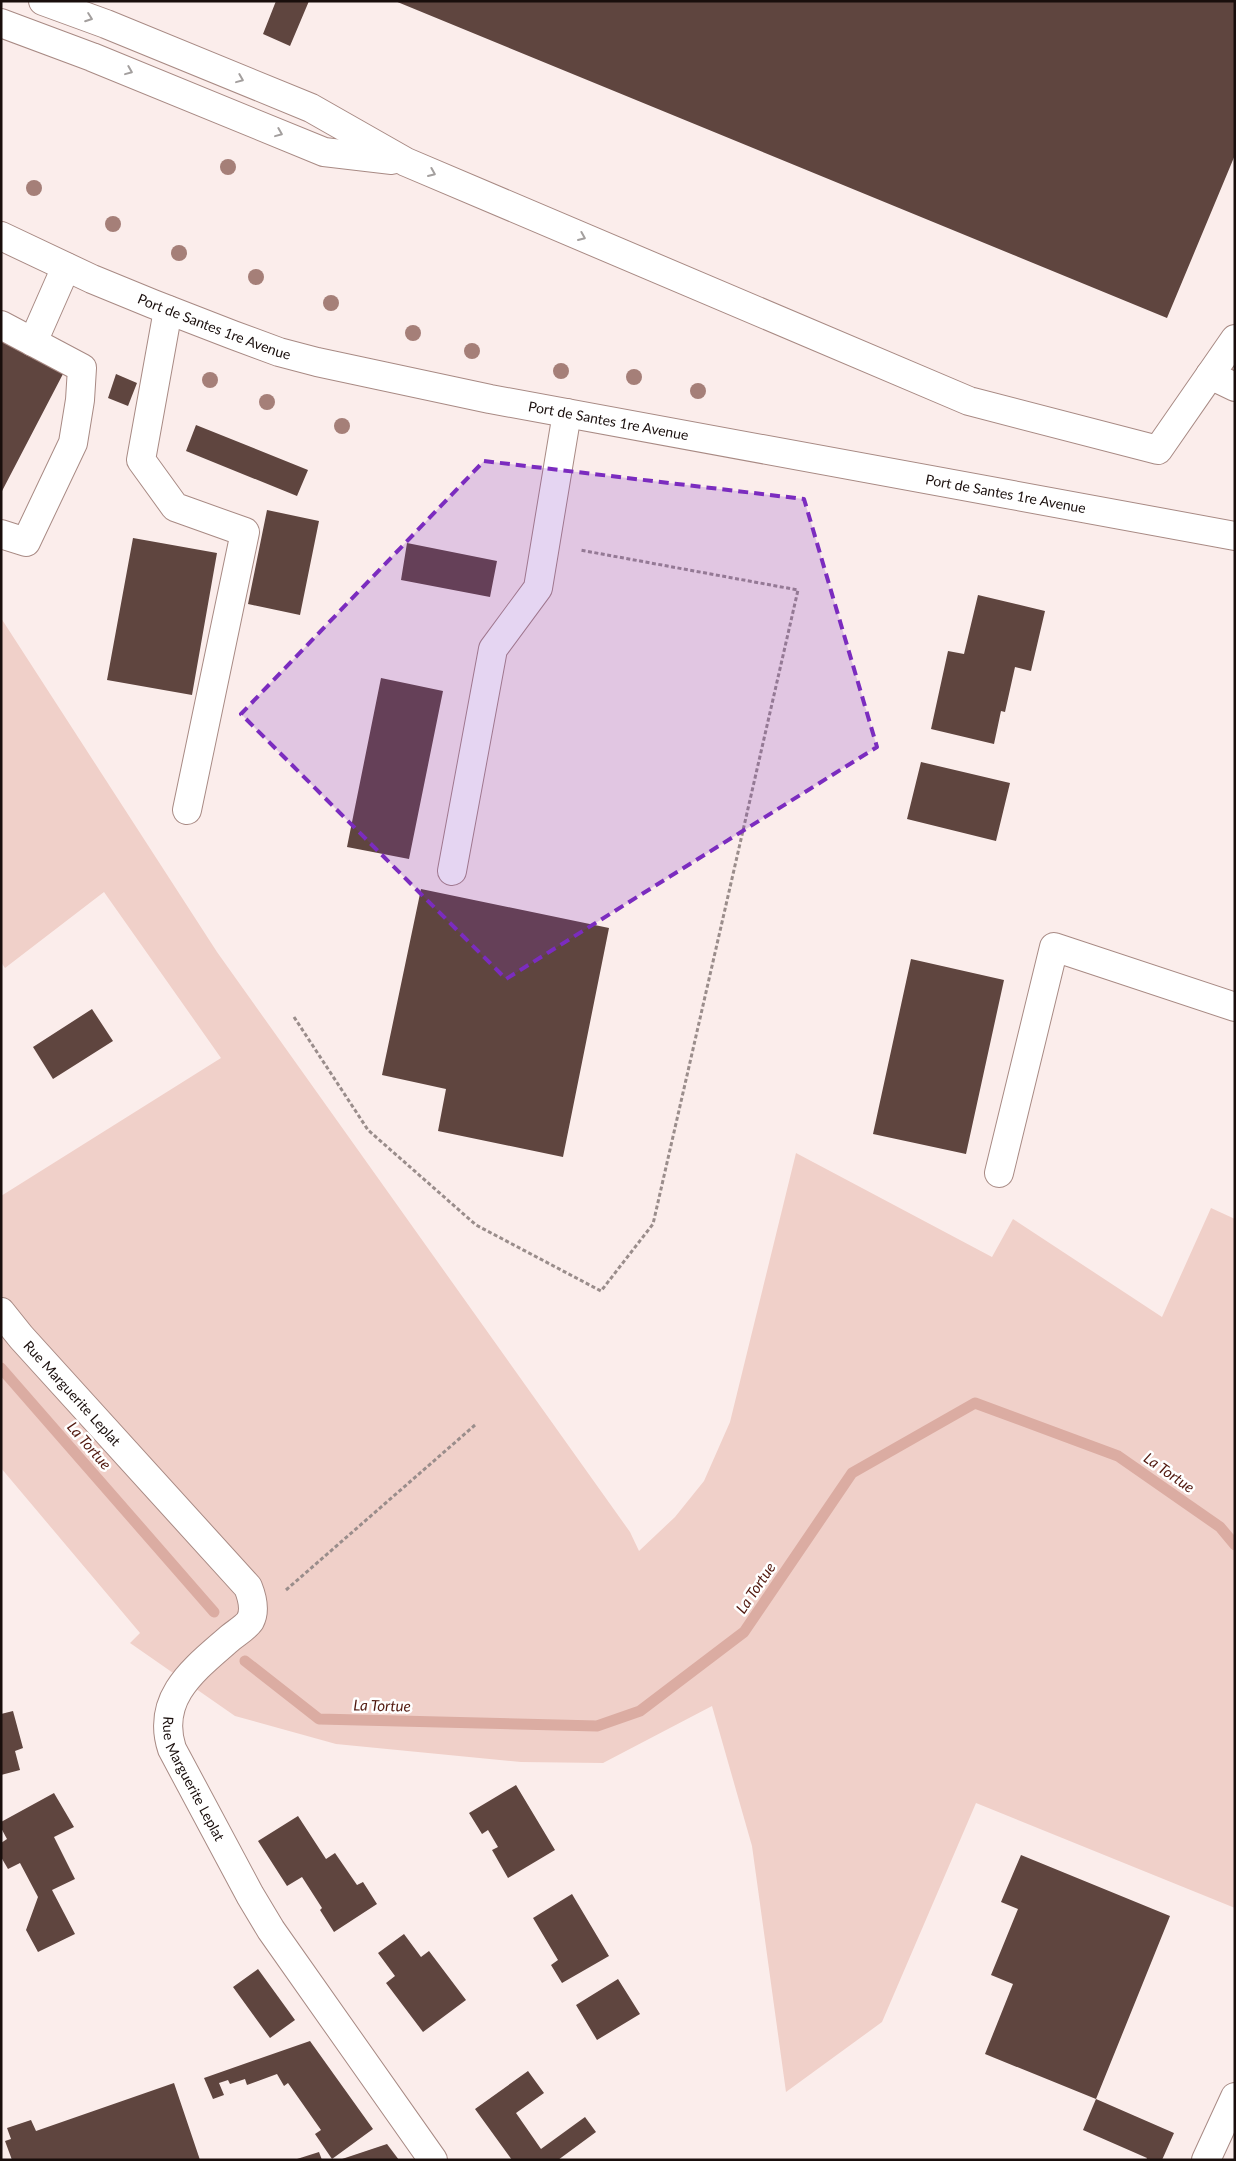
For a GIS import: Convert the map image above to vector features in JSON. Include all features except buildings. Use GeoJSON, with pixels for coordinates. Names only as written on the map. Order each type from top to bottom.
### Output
{"type":"FeatureCollection","features":[{"type":"Feature","properties":{"kind":"street"},"geometry":{"type":"LineString","coordinates":[[43,1],[106,24],[311,108],[406,162],[969,401],[1158,450],[1235,339]]}},
{"type":"Feature","properties":{"kind":"street"},"geometry":{"type":"LineString","coordinates":[[1,23],[92,56],[324,152],[406,162]]}},
{"type":"Feature","properties":{"kind":"street","name":"Port de Santes 1re Avenue"},"geometry":{"type":"LineString","coordinates":[[1,236],[66,267],[232,336],[317,362],[423,386],[567,414],[1235,536]]}},
{"type":"Feature","properties":{"kind":"street"},"geometry":{"type":"LineString","coordinates":[[33,342],[66,267]]}},
{"type":"Feature","properties":{"kind":"street"},"geometry":{"type":"LineString","coordinates":[[168,310],[141,460],[174,507],[245,532],[187,810]]}},
{"type":"Feature","properties":{"kind":"street"},"geometry":{"type":"LineString","coordinates":[[1,325],[82,368],[80,400],[73,443],[26,542],[1,534]]}},
{"type":"Feature","properties":{"kind":"street"},"geometry":{"type":"LineString","coordinates":[[1210,376],[1235,386]]}},
{"type":"Feature","properties":{"kind":"street"},"geometry":{"type":"LineString","coordinates":[[452,871],[493,649],[538,588],[567,414]]}},
{"type":"Feature","properties":{"kind":"street"},"geometry":{"type":"LineString","coordinates":[[999,1173],[1054,947],[1235,1007]]}},
{"type":"Feature","properties":{"kind":"street","name":"Rue Marguerite Leplat"},"geometry":{"type":"LineString","coordinates":[[1,1312],[21,1337],[248,1587],[252,1598],[253,1611],[250,1622],[185,1679],[176,1692],[168,1721],[168,1736],[172,1748],[250,1895],[271,1930],[433,2160]]}},
{"type":"Feature","properties":{"kind":"street"},"geometry":{"type":"LineString","coordinates":[[1206,2160],[1235,2097]]}},
{"type":"Feature","properties":{"kind":"path"},"geometry":{"type":"LineString","coordinates":[[294,1017],[368,1130],[476,1224],[601,1291],[653,1224],[798,590],[545,544]]}},
{"type":"Feature","properties":{"kind":"path"},"geometry":{"type":"LineString","coordinates":[[250,1622],[475,1425]]}},
{"type":"Feature","properties":{"kind":"highlighted area"},"geometry":{"type":"Polygon","coordinates":[[[484,461],[804,499],[877,747],[506,979],[241,714],[484,461]]]}},
{"type":"Feature","properties":{"kind":"shaded area"},"geometry":{"type":"Polygon","coordinates":[[[1,618],[217,952],[630,1532],[639,1551],[675,1517],[704,1481],[730,1422],[796,1153],[992,1257],[1013,1219],[1162,1317],[1211,1208],[1235,1219],[1235,1908],[976,1803],[882,2022],[786,2092],[752,1846],[712,1706],[603,1763],[521,1762],[336,1744],[235,1716],[130,1643],[140,1633],[1,1468],[1,1196],[221,1058],[104,892],[5,968],[1,962],[1,618]]]}},
{"type":"Feature","properties":{"kind":"waterway","name":"La Tortue"},"geometry":{"type":"LineString","coordinates":[[1,1368],[214,1612]]}},
{"type":"Feature","properties":{"kind":"waterway","name":"La Tortue"},"geometry":{"type":"LineString","coordinates":[[245,1661],[319,1719],[597,1726],[640,1711],[744,1632],[852,1473],[975,1403],[1118,1456],[1220,1527],[1235,1545]]}}]}
